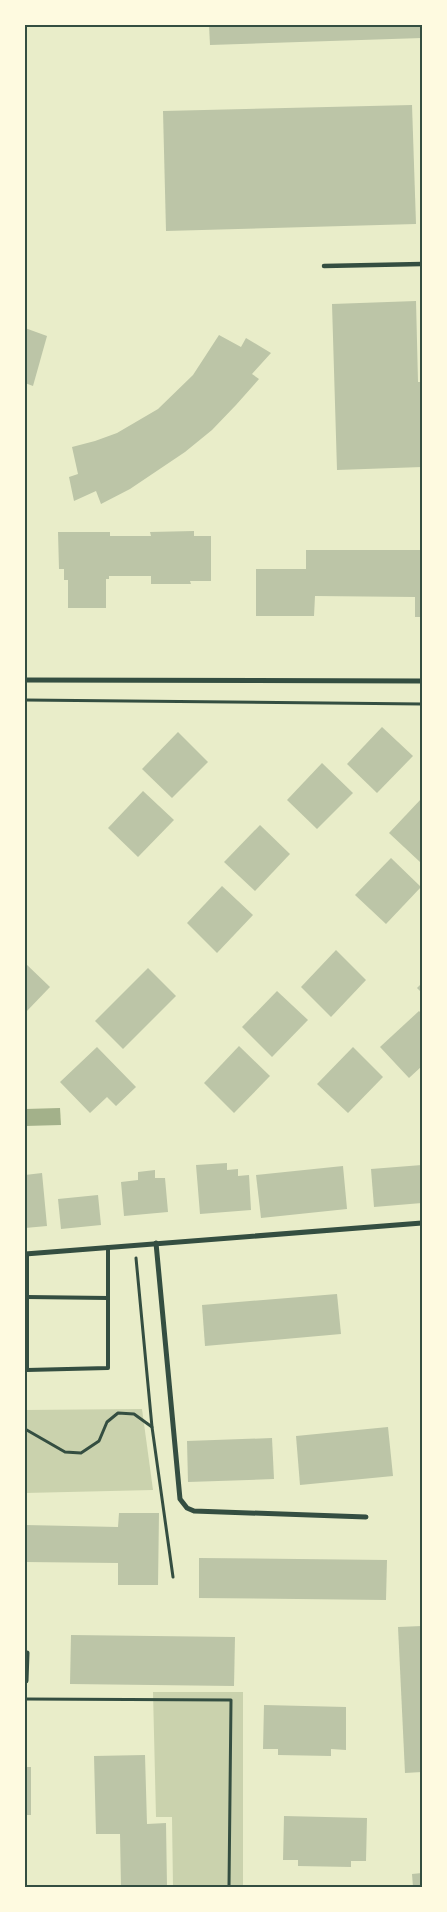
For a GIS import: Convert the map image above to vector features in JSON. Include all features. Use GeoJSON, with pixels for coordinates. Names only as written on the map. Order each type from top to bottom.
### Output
{"type":"FeatureCollection","features":[{"type":"Feature","properties":{"kind":"street"},"geometry":{"type":"LineString","coordinates":[[324,266],[422,264]]}},
{"type":"Feature","properties":{"kind":"street"},"geometry":{"type":"LineString","coordinates":[[25,680],[422,681]]}},
{"type":"Feature","properties":{"kind":"street"},"geometry":{"type":"LineString","coordinates":[[26,1254],[422,1222]]}},
{"type":"Feature","properties":{"kind":"street"},"geometry":{"type":"LineString","coordinates":[[156,1244],[180,1499],[187,1508],[194,1512],[366,1518]]}},
{"type":"Feature","properties":{"kind":"street"},"geometry":{"type":"LineString","coordinates":[[25,1681],[27,1654]]}},
{"type":"Feature","properties":{"kind":"lane"},"geometry":{"type":"LineString","coordinates":[[26,1254],[27,1370],[108,1368],[108,1247]]}},
{"type":"Feature","properties":{"kind":"lane"},"geometry":{"type":"LineString","coordinates":[[27,1297],[108,1298]]}},
{"type":"Feature","properties":{"kind":"path"},"geometry":{"type":"LineString","coordinates":[[25,700],[422,704]]}},
{"type":"Feature","properties":{"kind":"path"},"geometry":{"type":"LineString","coordinates":[[135,1245],[152,1427],[172,1578]]}},
{"type":"Feature","properties":{"kind":"path"},"geometry":{"type":"LineString","coordinates":[[25,1429],[65,1452],[81,1453],[99,1441],[107,1422],[118,1413],[134,1414],[152,1427]]}},
{"type":"Feature","properties":{"kind":"path"},"geometry":{"type":"LineString","coordinates":[[25,1699],[231,1700],[229,1887]]}},
{"type":"Feature","properties":{"kind":"shaded area"},"geometry":{"type":"Polygon","coordinates":[[[60,1108],[61,1125],[25,1126],[25,1109],[60,1108]]]}},
{"type":"Feature","properties":{"kind":"shaded area"},"geometry":{"type":"Polygon","coordinates":[[[142,1409],[153,1490],[25,1493],[25,1410],[142,1409]]]}},
{"type":"Feature","properties":{"kind":"shaded area"},"geometry":{"type":"Polygon","coordinates":[[[153,1692],[243,1692],[243,1887],[173,1887],[172,1817],[156,1817],[153,1692]]]}},
{"type":"Feature","properties":{"kind":"building"},"geometry":{"type":"Polygon","coordinates":[[[209,25],[422,25],[422,38],[210,45],[209,25]]]}},
{"type":"Feature","properties":{"kind":"building"},"geometry":{"type":"Polygon","coordinates":[[[412,105],[416,224],[166,231],[163,111],[412,105]]]}},
{"type":"Feature","properties":{"kind":"building"},"geometry":{"type":"Polygon","coordinates":[[[416,301],[418,382],[422,382],[422,467],[337,470],[332,304],[416,301]]]}},
{"type":"Feature","properties":{"kind":"building"},"geometry":{"type":"Polygon","coordinates":[[[25,328],[47,336],[33,386],[25,383],[25,328]]]}},
{"type":"Feature","properties":{"kind":"building"},"geometry":{"type":"Polygon","coordinates":[[[219,335],[241,347],[246,338],[271,353],[252,374],[259,379],[212,430],[185,452],[130,489],[101,504],[96,491],[74,501],[69,477],[78,474],[72,447],[117,433],[158,409],[193,375],[219,335]]]}},
{"type":"Feature","properties":{"kind":"building"},"geometry":{"type":"Polygon","coordinates":[[[194,531],[194,536],[211,536],[211,581],[190,581],[191,584],[151,584],[151,576],[109,576],[109,579],[106,579],[106,608],[68,608],[68,580],[64,580],[64,569],[59,569],[58,532],[110,532],[110,536],[151,536],[150,532],[194,531]]]}},
{"type":"Feature","properties":{"kind":"building"},"geometry":{"type":"Polygon","coordinates":[[[306,550],[422,550],[422,617],[415,617],[415,597],[315,596],[314,616],[256,616],[256,569],[306,569],[306,550]]]}},
{"type":"Feature","properties":{"kind":"building"},"geometry":{"type":"Polygon","coordinates":[[[382,727],[413,756],[377,793],[347,764],[382,727]]]}},
{"type":"Feature","properties":{"kind":"building"},"geometry":{"type":"Polygon","coordinates":[[[178,732],[208,762],[172,798],[142,769],[178,732]]]}},
{"type":"Feature","properties":{"kind":"building"},"geometry":{"type":"Polygon","coordinates":[[[322,763],[353,793],[317,829],[287,800],[322,763]]]}},
{"type":"Feature","properties":{"kind":"building"},"geometry":{"type":"Polygon","coordinates":[[[143,791],[174,820],[138,857],[108,828],[143,791]]]}},
{"type":"Feature","properties":{"kind":"building"},"geometry":{"type":"Polygon","coordinates":[[[422,798],[422,859],[420,862],[389,833],[422,798]]]}},
{"type":"Feature","properties":{"kind":"building"},"geometry":{"type":"Polygon","coordinates":[[[260,825],[290,854],[255,891],[224,862],[260,825]]]}},
{"type":"Feature","properties":{"kind":"building"},"geometry":{"type":"Polygon","coordinates":[[[391,858],[421,887],[386,924],[355,895],[391,858]]]}},
{"type":"Feature","properties":{"kind":"building"},"geometry":{"type":"Polygon","coordinates":[[[222,886],[253,915],[217,953],[187,923],[222,886]]]}},
{"type":"Feature","properties":{"kind":"building"},"geometry":{"type":"Polygon","coordinates":[[[336,950],[366,980],[331,1017],[301,987],[336,950]]]}},
{"type":"Feature","properties":{"kind":"building"},"geometry":{"type":"Polygon","coordinates":[[[25,963],[50,987],[25,1013],[25,963]]]}},
{"type":"Feature","properties":{"kind":"building"},"geometry":{"type":"Polygon","coordinates":[[[148,968],[176,996],[123,1049],[95,1021],[148,968]]]}},
{"type":"Feature","properties":{"kind":"building"},"geometry":{"type":"Polygon","coordinates":[[[422,983],[422,993],[417,988],[422,983]]]}},
{"type":"Feature","properties":{"kind":"building"},"geometry":{"type":"Polygon","coordinates":[[[277,991],[308,1020],[272,1057],[242,1027],[277,991]]]}},
{"type":"Feature","properties":{"kind":"building"},"geometry":{"type":"Polygon","coordinates":[[[419,1011],[422,1014],[422,1066],[409,1078],[380,1047],[419,1011]]]}},
{"type":"Feature","properties":{"kind":"building"},"geometry":{"type":"Polygon","coordinates":[[[239,1046],[270,1076],[234,1113],[204,1083],[239,1046]]]}},
{"type":"Feature","properties":{"kind":"building"},"geometry":{"type":"Polygon","coordinates":[[[97,1047],[136,1087],[116,1106],[107,1097],[90,1113],[60,1082],[97,1047]]]}},
{"type":"Feature","properties":{"kind":"building"},"geometry":{"type":"Polygon","coordinates":[[[353,1047],[383,1077],[348,1113],[317,1084],[353,1047]]]}},
{"type":"Feature","properties":{"kind":"building"},"geometry":{"type":"Polygon","coordinates":[[[227,1163],[227,1170],[238,1169],[238,1176],[249,1175],[251,1210],[200,1214],[196,1165],[227,1163]]]}},
{"type":"Feature","properties":{"kind":"building"},"geometry":{"type":"Polygon","coordinates":[[[422,1165],[422,1203],[374,1207],[371,1169],[422,1165]]]}},
{"type":"Feature","properties":{"kind":"building"},"geometry":{"type":"Polygon","coordinates":[[[343,1166],[347,1209],[261,1218],[256,1175],[343,1166]]]}},
{"type":"Feature","properties":{"kind":"building"},"geometry":{"type":"Polygon","coordinates":[[[155,1170],[155,1178],[165,1178],[168,1212],[124,1216],[121,1182],[138,1180],[138,1172],[155,1170]]]}},
{"type":"Feature","properties":{"kind":"building"},"geometry":{"type":"Polygon","coordinates":[[[42,1173],[47,1226],[25,1228],[25,1175],[42,1173]]]}},
{"type":"Feature","properties":{"kind":"building"},"geometry":{"type":"Polygon","coordinates":[[[98,1195],[101,1225],[61,1229],[58,1199],[98,1195]]]}},
{"type":"Feature","properties":{"kind":"building"},"geometry":{"type":"Polygon","coordinates":[[[337,1294],[341,1334],[205,1346],[202,1305],[337,1294]]]}},
{"type":"Feature","properties":{"kind":"building"},"geometry":{"type":"Polygon","coordinates":[[[388,1427],[393,1476],[300,1485],[296,1436],[388,1427]]]}},
{"type":"Feature","properties":{"kind":"building"},"geometry":{"type":"Polygon","coordinates":[[[272,1438],[274,1479],[188,1482],[187,1441],[272,1438]]]}},
{"type":"Feature","properties":{"kind":"building"},"geometry":{"type":"Polygon","coordinates":[[[119,1513],[159,1513],[158,1585],[118,1585],[118,1563],[25,1562],[25,1525],[118,1527],[119,1513]]]}},
{"type":"Feature","properties":{"kind":"building"},"geometry":{"type":"Polygon","coordinates":[[[199,1558],[387,1560],[386,1600],[199,1598],[199,1558]]]}},
{"type":"Feature","properties":{"kind":"building"},"geometry":{"type":"Polygon","coordinates":[[[422,1626],[422,1772],[405,1773],[398,1627],[422,1626]]]}},
{"type":"Feature","properties":{"kind":"building"},"geometry":{"type":"Polygon","coordinates":[[[71,1635],[235,1637],[234,1686],[70,1684],[71,1635]]]}},
{"type":"Feature","properties":{"kind":"building"},"geometry":{"type":"Polygon","coordinates":[[[264,1705],[346,1707],[346,1750],[331,1749],[331,1756],[278,1755],[278,1749],[263,1749],[264,1705]]]}},
{"type":"Feature","properties":{"kind":"building"},"geometry":{"type":"Polygon","coordinates":[[[145,1755],[147,1824],[166,1823],[167,1887],[121,1887],[120,1834],[96,1834],[94,1756],[145,1755]]]}},
{"type":"Feature","properties":{"kind":"building"},"geometry":{"type":"Polygon","coordinates":[[[25,1767],[31,1767],[31,1815],[25,1815],[25,1767]]]}},
{"type":"Feature","properties":{"kind":"building"},"geometry":{"type":"Polygon","coordinates":[[[284,1816],[367,1818],[366,1861],[351,1861],[351,1867],[298,1866],[298,1860],[283,1860],[284,1816]]]}},
{"type":"Feature","properties":{"kind":"building"},"geometry":{"type":"Polygon","coordinates":[[[422,1873],[422,1887],[413,1887],[412,1874],[422,1873]]]}}]}
